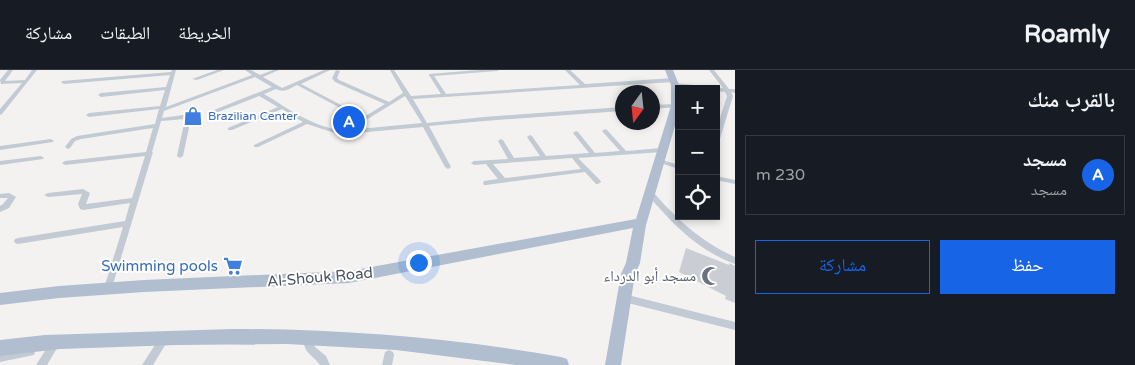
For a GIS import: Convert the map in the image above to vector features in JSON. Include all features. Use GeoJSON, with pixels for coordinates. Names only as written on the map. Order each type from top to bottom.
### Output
{"type":"FeatureCollection","features":[{"type":"Feature","properties":{"kind":"main road"},"geometry":{"type":"LineString","coordinates":[[672,78],[675,99]]}},
{"type":"Feature","properties":{"kind":"main road"},"geometry":{"type":"LineString","coordinates":[[613,365],[628,274],[633,263],[638,224],[675,109]]}},
{"type":"Feature","properties":{"kind":"main road","name":"Al-Shouk Road"},"geometry":{"type":"LineString","coordinates":[[0,299],[108,288],[333,279],[362,275],[411,259],[572,236],[638,224]]}},
{"type":"Feature","properties":{"kind":"main road"},"geometry":{"type":"LineString","coordinates":[[0,348],[108,340],[249,334],[309,336],[448,346],[561,365]]}},
{"type":"Feature","properties":{"kind":"street"},"geometry":{"type":"LineString","coordinates":[[11,70],[2,81],[3,83],[26,81]]}},
{"type":"Feature","properties":{"kind":"street"},"geometry":{"type":"LineString","coordinates":[[1,111],[35,70]]}},
{"type":"Feature","properties":{"kind":"street"},"geometry":{"type":"LineString","coordinates":[[195,79],[222,70]]}},
{"type":"Feature","properties":{"kind":"street"},"geometry":{"type":"LineString","coordinates":[[247,70],[276,87],[285,90],[328,70]]}},
{"type":"Feature","properties":{"kind":"street"},"geometry":{"type":"LineString","coordinates":[[89,115],[162,108],[277,70]]}},
{"type":"Feature","properties":{"kind":"street"},"geometry":{"type":"LineString","coordinates":[[392,70],[409,95],[448,167]]}},
{"type":"Feature","properties":{"kind":"street"},"geometry":{"type":"LineString","coordinates":[[444,95],[431,75],[497,70]]}},
{"type":"Feature","properties":{"kind":"street"},"geometry":{"type":"LineString","coordinates":[[567,70],[584,85]]}},
{"type":"Feature","properties":{"kind":"street"},"geometry":{"type":"LineString","coordinates":[[711,70],[727,90],[729,103],[720,130]]}},
{"type":"Feature","properties":{"kind":"street"},"geometry":{"type":"LineString","coordinates":[[338,71],[334,78],[337,81],[390,104]]}},
{"type":"Feature","properties":{"kind":"street"},"geometry":{"type":"LineString","coordinates":[[64,82],[174,72],[108,288]]}},
{"type":"Feature","properties":{"kind":"street"},"geometry":{"type":"LineString","coordinates":[[353,133],[364,120],[409,95],[444,95],[672,78],[735,91]]}},
{"type":"Feature","properties":{"kind":"street"},"geometry":{"type":"LineString","coordinates":[[298,84],[364,120]]}},
{"type":"Feature","properties":{"kind":"street"},"geometry":{"type":"LineString","coordinates":[[211,114],[276,87]]}},
{"type":"Feature","properties":{"kind":"street"},"geometry":{"type":"LineString","coordinates":[[101,95],[168,88]]}},
{"type":"Feature","properties":{"kind":"street"},"geometry":{"type":"LineString","coordinates":[[260,94],[280,108],[307,122],[334,132],[353,133],[425,124],[615,110]]}},
{"type":"Feature","properties":{"kind":"street"},"geometry":{"type":"LineString","coordinates":[[660,106],[675,106]]}},
{"type":"Feature","properties":{"kind":"street"},"geometry":{"type":"LineString","coordinates":[[230,130],[280,108]]}},
{"type":"Feature","properties":{"kind":"street"},"geometry":{"type":"LineString","coordinates":[[68,147],[73,140],[80,137],[183,117],[188,118],[180,156]]}},
{"type":"Feature","properties":{"kind":"street"},"geometry":{"type":"LineString","coordinates":[[256,146],[307,122]]}},
{"type":"Feature","properties":{"kind":"street"},"geometry":{"type":"LineString","coordinates":[[605,131],[625,152]]}},
{"type":"Feature","properties":{"kind":"street"},"geometry":{"type":"LineString","coordinates":[[576,133],[594,155]]}},
{"type":"Feature","properties":{"kind":"street"},"geometry":{"type":"LineString","coordinates":[[530,137],[544,158]]}},
{"type":"Feature","properties":{"kind":"street"},"geometry":{"type":"LineString","coordinates":[[501,141],[512,160]]}},
{"type":"Feature","properties":{"kind":"street"},"geometry":{"type":"LineString","coordinates":[[0,148],[51,142]]}},
{"type":"Feature","properties":{"kind":"street"},"geometry":{"type":"LineString","coordinates":[[474,163],[662,150]]}},
{"type":"Feature","properties":{"kind":"street"},"geometry":{"type":"LineString","coordinates":[[65,163],[150,153]]}},
{"type":"Feature","properties":{"kind":"street"},"geometry":{"type":"LineString","coordinates":[[573,156],[598,182]]}},
{"type":"Feature","properties":{"kind":"street"},"geometry":{"type":"LineString","coordinates":[[0,163],[41,158]]}},
{"type":"Feature","properties":{"kind":"street"},"geometry":{"type":"LineString","coordinates":[[659,161],[675,166]]}},
{"type":"Feature","properties":{"kind":"street"},"geometry":{"type":"LineString","coordinates":[[488,162],[503,181]]}},
{"type":"Feature","properties":{"kind":"street"},"geometry":{"type":"LineString","coordinates":[[486,183],[587,170]]}},
{"type":"Feature","properties":{"kind":"street"},"geometry":{"type":"LineString","coordinates":[[720,179],[735,182]]}},
{"type":"Feature","properties":{"kind":"street"},"geometry":{"type":"LineString","coordinates":[[651,188],[682,229],[710,249],[735,261]]}},
{"type":"Feature","properties":{"kind":"street"},"geometry":{"type":"LineString","coordinates":[[48,195],[83,190],[86,193],[83,206],[135,200]]}},
{"type":"Feature","properties":{"kind":"street"},"geometry":{"type":"LineString","coordinates":[[0,196],[9,195],[12,197],[6,206],[0,209]]}},
{"type":"Feature","properties":{"kind":"street"},"geometry":{"type":"LineString","coordinates":[[18,241],[128,223]]}},
{"type":"Feature","properties":{"kind":"street"},"geometry":{"type":"LineString","coordinates":[[624,298],[735,326]]}},
{"type":"Feature","properties":{"kind":"street"},"geometry":{"type":"LineString","coordinates":[[309,336],[310,349],[322,359],[324,365]]}},
{"type":"Feature","properties":{"kind":"street"},"geometry":{"type":"LineString","coordinates":[[147,365],[166,337]]}},
{"type":"Feature","properties":{"kind":"street"},"geometry":{"type":"LineString","coordinates":[[0,357],[54,344]]}},
{"type":"Feature","properties":{"kind":"street"},"geometry":{"type":"LineString","coordinates":[[41,365],[54,344]]}},
{"type":"Feature","properties":{"kind":"building","name":"مسجد أبو الدرداء"},"geometry":{"type":"Polygon","coordinates":[[[686,248],[735,266],[735,303],[725,299],[726,296],[679,272],[686,248]]]}},
{"type":"Feature","properties":{"kind":"place","name":"Brazilian Center"},"geometry":{"type":"Point","coordinates":[193,116]}},
{"type":"Feature","properties":{"kind":"place","name":"مسجد"},"geometry":{"type":"Point","coordinates":[349,122]}},
{"type":"Feature","properties":{"kind":"place","name":"Swimming pools"},"geometry":{"type":"Point","coordinates":[233,266]}},
{"type":"Feature","properties":{"kind":"place","name":"مسجد أبو الدرداء"},"geometry":{"type":"Point","coordinates":[711,276]}}]}
